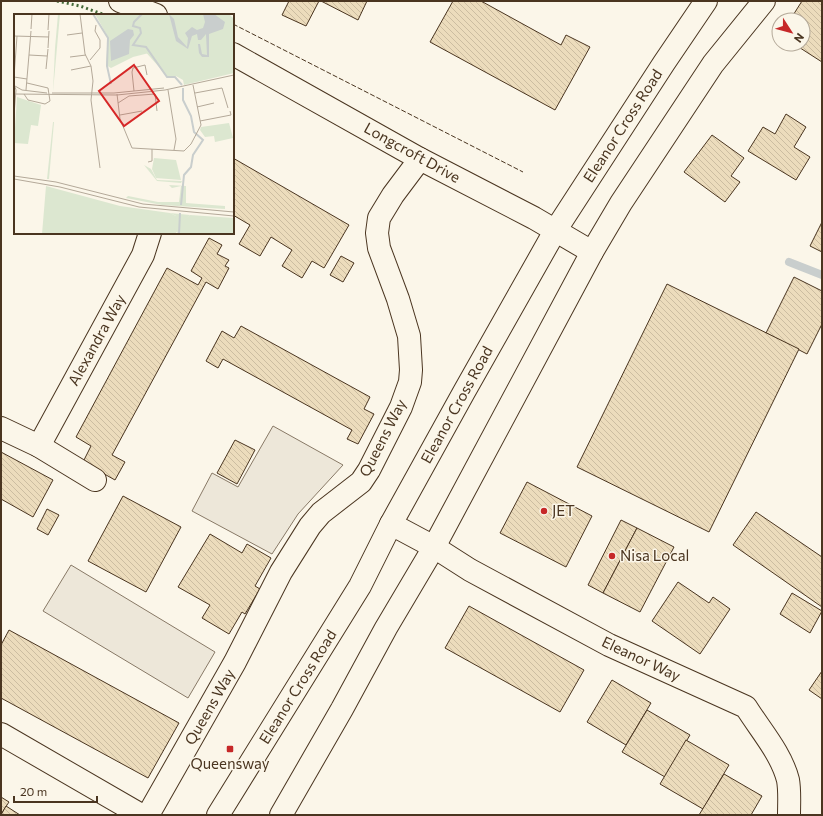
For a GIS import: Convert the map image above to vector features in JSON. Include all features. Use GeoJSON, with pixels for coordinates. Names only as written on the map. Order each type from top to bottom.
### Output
{"type":"FeatureCollection","features":[{"type":"Feature","properties":{"kind":"street"},"geometry":{"type":"LineString","coordinates":[[120,1],[153,14]]}},
{"type":"Feature","properties":{"kind":"street","name":"Eleanor Cross Road"},"geometry":{"type":"LineString","coordinates":[[218,815],[360,586],[391,524],[556,231],[664,63],[706,1]]}},
{"type":"Feature","properties":{"kind":"street"},"geometry":{"type":"LineString","coordinates":[[281,815],[434,546],[592,252],[621,203],[713,64],[764,1]]}},
{"type":"Feature","properties":{"kind":"street","name":"Longcroft Drive"},"geometry":{"type":"LineString","coordinates":[[234,55],[420,159],[534,218],[592,252]]}},
{"type":"Feature","properties":{"kind":"street","name":"Queens Way"},"geometry":{"type":"LineString","coordinates":[[148,815],[235,662],[281,572],[310,526],[321,512],[361,482],[369,470],[401,407],[410,382],[412,370],[409,336],[398,299],[379,248],[377,233],[379,218],[393,195],[420,159]]}},
{"type":"Feature","properties":{"kind":"street","name":"Alexandra Way"},"geometry":{"type":"LineString","coordinates":[[39,446],[143,255],[150,234]]}},
{"type":"Feature","properties":{"kind":"street"},"geometry":{"type":"LineString","coordinates":[[1,428],[39,446],[95,480]]}},
{"type":"Feature","properties":{"kind":"street","name":"Eleanor Way"},"geometry":{"type":"LineString","coordinates":[[391,524],[434,546],[470,570],[609,645],[746,707],[757,726],[772,744],[781,763],[788,782],[789,815]]}},
{"type":"Feature","properties":{"kind":"street"},"geometry":{"type":"LineString","coordinates":[[1,734],[141,815]]}},
{"type":"Feature","properties":{"kind":"shaded area"},"geometry":{"type":"Polygon","coordinates":[[[273,426],[343,465],[298,514],[272,554],[192,511],[212,473],[238,487],[273,426]]]}},
{"type":"Feature","properties":{"kind":"shaded area"},"geometry":{"type":"Polygon","coordinates":[[[71,565],[215,652],[188,698],[43,611],[71,565]]]}},
{"type":"Feature","properties":{"kind":"building"},"geometry":{"type":"Polygon","coordinates":[[[289,1],[319,1],[306,26],[282,15],[289,1]]]}},
{"type":"Feature","properties":{"kind":"building"},"geometry":{"type":"Polygon","coordinates":[[[321,1],[367,1],[358,20],[321,1]]]}},
{"type":"Feature","properties":{"kind":"building"},"geometry":{"type":"Polygon","coordinates":[[[453,1],[481,1],[561,45],[566,35],[590,47],[555,110],[430,42],[453,1]]]}},
{"type":"Feature","properties":{"kind":"building"},"geometry":{"type":"Polygon","coordinates":[[[802,1],[822,1],[822,62],[806,52],[811,52],[811,12],[795,12],[802,1]]]}},
{"type":"Feature","properties":{"kind":"building"},"geometry":{"type":"Polygon","coordinates":[[[786,114],[806,127],[794,147],[810,157],[796,180],[748,151],[763,127],[775,134],[786,114]]]}},
{"type":"Feature","properties":{"kind":"building"},"geometry":{"type":"Polygon","coordinates":[[[712,135],[744,158],[731,176],[740,182],[725,202],[684,172],[712,135]]]}},
{"type":"Feature","properties":{"kind":"building"},"geometry":{"type":"Polygon","coordinates":[[[234,159],[349,225],[324,268],[312,261],[302,278],[282,266],[292,250],[271,237],[260,256],[239,244],[250,225],[234,216],[234,159]]]}},
{"type":"Feature","properties":{"kind":"building"},"geometry":{"type":"Polygon","coordinates":[[[822,222],[822,252],[810,246],[822,222]]]}},
{"type":"Feature","properties":{"kind":"building"},"geometry":{"type":"Polygon","coordinates":[[[209,238],[222,245],[217,254],[229,260],[225,266],[229,268],[218,289],[206,282],[112,455],[125,462],[115,480],[83,462],[91,446],[76,437],[167,268],[198,285],[202,278],[191,271],[209,238]]]}},
{"type":"Feature","properties":{"kind":"building"},"geometry":{"type":"Polygon","coordinates":[[[341,256],[354,263],[343,282],[330,275],[341,256]]]}},
{"type":"Feature","properties":{"kind":"building"},"geometry":{"type":"Polygon","coordinates":[[[794,277],[822,291],[822,324],[807,354],[766,333],[794,277]]]}},
{"type":"Feature","properties":{"kind":"building"},"geometry":{"type":"Polygon","coordinates":[[[667,284],[799,349],[709,532],[577,467],[667,284]]]}},
{"type":"Feature","properties":{"kind":"building"},"geometry":{"type":"Polygon","coordinates":[[[241,326],[370,397],[364,409],[374,414],[358,444],[347,439],[352,430],[223,359],[218,368],[206,361],[222,331],[234,338],[241,326]]]}},
{"type":"Feature","properties":{"kind":"building"},"geometry":{"type":"Polygon","coordinates":[[[235,440],[255,450],[237,484],[217,473],[235,440]]]}},
{"type":"Feature","properties":{"kind":"building"},"geometry":{"type":"Polygon","coordinates":[[[1,452],[53,480],[33,517],[1,499],[1,452]]]}},
{"type":"Feature","properties":{"kind":"building"},"geometry":{"type":"Polygon","coordinates":[[[527,482],[592,516],[566,567],[500,533],[527,482]]]}},
{"type":"Feature","properties":{"kind":"building"},"geometry":{"type":"Polygon","coordinates":[[[123,496],[181,527],[146,592],[88,561],[123,496]]]}},
{"type":"Feature","properties":{"kind":"building"},"geometry":{"type":"Polygon","coordinates":[[[47,509],[59,515],[48,535],[37,529],[47,509]]]}},
{"type":"Feature","properties":{"kind":"building"},"geometry":{"type":"Polygon","coordinates":[[[756,512],[822,557],[822,607],[733,545],[756,512]]]}},
{"type":"Feature","properties":{"kind":"building","name":"Nisa Local"},"geometry":{"type":"Polygon","coordinates":[[[621,520],[637,528],[603,593],[588,585],[621,520]]]}},
{"type":"Feature","properties":{"kind":"building"},"geometry":{"type":"Polygon","coordinates":[[[637,528],[674,547],[640,612],[603,593],[637,528]]]}},
{"type":"Feature","properties":{"kind":"building"},"geometry":{"type":"Polygon","coordinates":[[[210,534],[242,553],[247,544],[271,558],[255,586],[260,589],[245,614],[242,612],[229,634],[202,618],[210,605],[178,587],[210,534]]]}},
{"type":"Feature","properties":{"kind":"building"},"geometry":{"type":"Polygon","coordinates":[[[678,582],[709,603],[713,597],[730,609],[700,654],[652,621],[678,582]]]}},
{"type":"Feature","properties":{"kind":"building"},"geometry":{"type":"Polygon","coordinates":[[[792,593],[822,611],[810,633],[780,614],[792,593]]]}},
{"type":"Feature","properties":{"kind":"building"},"geometry":{"type":"Polygon","coordinates":[[[469,606],[584,670],[560,712],[445,648],[469,606]]]}},
{"type":"Feature","properties":{"kind":"building"},"geometry":{"type":"Polygon","coordinates":[[[9,630],[179,723],[148,778],[1,698],[1,645],[9,630]]]}},
{"type":"Feature","properties":{"kind":"building"},"geometry":{"type":"Polygon","coordinates":[[[822,671],[822,699],[809,690],[822,671]]]}},
{"type":"Feature","properties":{"kind":"building"},"geometry":{"type":"Polygon","coordinates":[[[612,680],[651,703],[626,745],[587,722],[612,680]]]}},
{"type":"Feature","properties":{"kind":"building"},"geometry":{"type":"Polygon","coordinates":[[[647,710],[690,735],[665,777],[622,752],[647,710]]]}},
{"type":"Feature","properties":{"kind":"building"},"geometry":{"type":"Polygon","coordinates":[[[686,740],[729,765],[703,809],[660,784],[686,740]]]}},
{"type":"Feature","properties":{"kind":"building"},"geometry":{"type":"Polygon","coordinates":[[[724,774],[762,796],[751,815],[699,815],[724,774]]]}},
{"type":"Feature","properties":{"kind":"building"},"geometry":{"type":"Polygon","coordinates":[[[1,797],[9,802],[1,814],[1,797]]]}},
{"type":"Feature","properties":{"kind":"building"},"geometry":{"type":"Polygon","coordinates":[[[6,806],[20,815],[1,815],[6,806]]]}},
{"type":"Feature","properties":{"kind":"waterway"},"geometry":{"type":"LineString","coordinates":[[789,262],[822,275]]}},
{"type":"Feature","properties":{"kind":"hedge"},"geometry":{"type":"LineString","coordinates":[[57,1],[80,6],[102,14]]}},
{"type":"Feature","properties":{"kind":"fence"},"geometry":{"type":"LineString","coordinates":[[234,25],[523,172]]}},
{"type":"Feature","properties":{"kind":"place","name":"JET"},"geometry":{"type":"Point","coordinates":[544,511]}},
{"type":"Feature","properties":{"kind":"place","name":"Nisa Local"},"geometry":{"type":"Point","coordinates":[612,556]}},
{"type":"Feature","properties":{"kind":"place","name":"Queensway"},"geometry":{"type":"Point","coordinates":[230,749]}}]}
